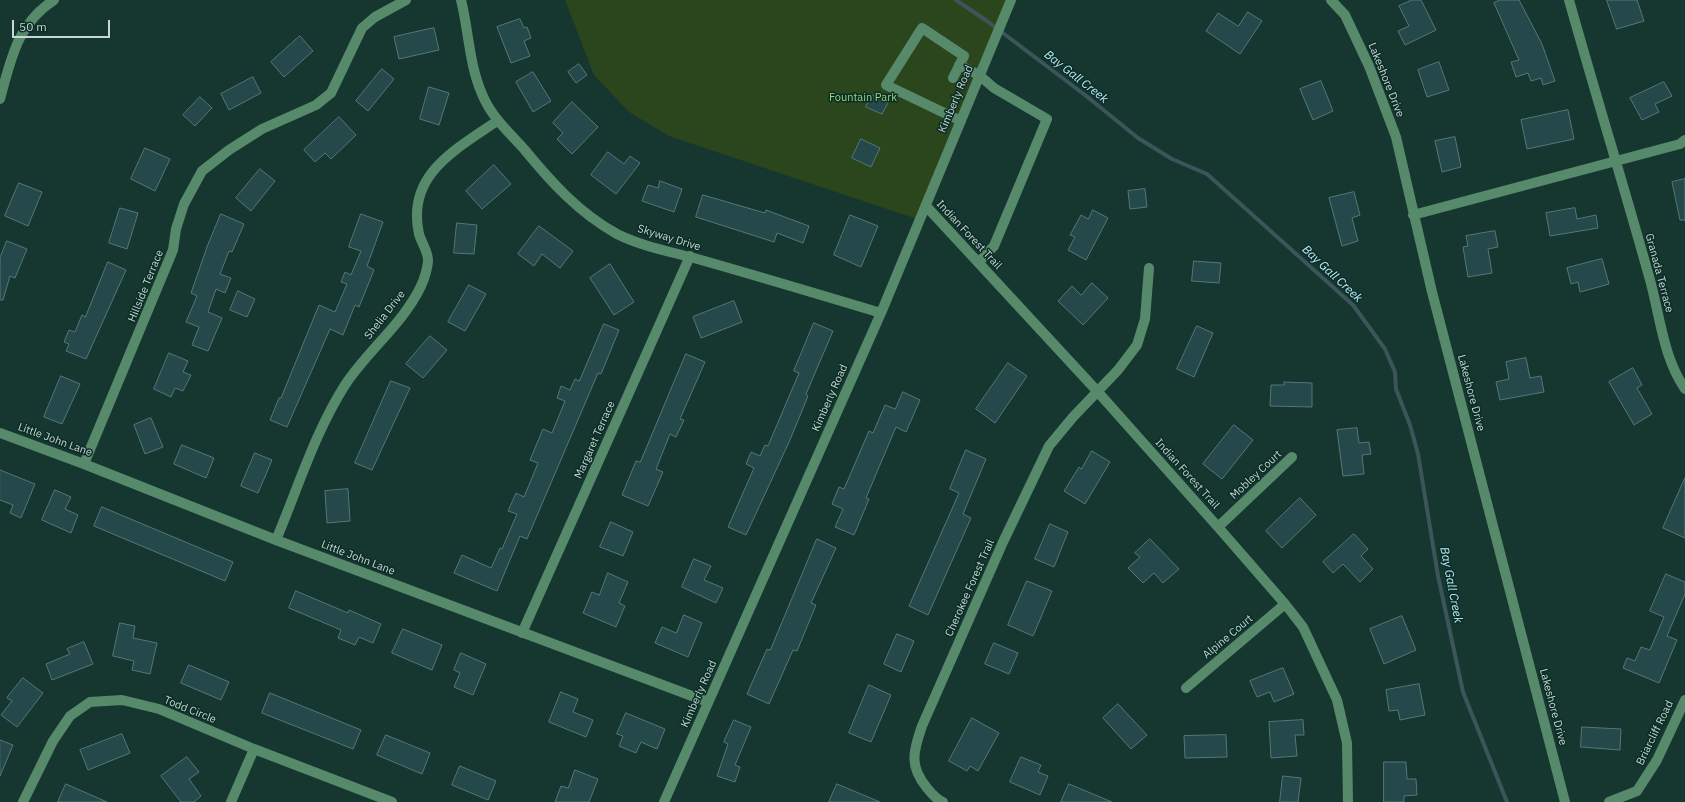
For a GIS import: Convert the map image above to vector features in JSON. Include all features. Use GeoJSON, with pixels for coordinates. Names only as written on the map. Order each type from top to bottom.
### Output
{"type":"FeatureCollection","features":[{"type":"Feature","properties":{"kind":"street"},"geometry":{"type":"LineString","coordinates":[[0,99],[13,50],[25,27],[44,7],[54,0]]}},
{"type":"Feature","properties":{"kind":"street","name":"Hillside Terrace"},"geometry":{"type":"LineString","coordinates":[[84,464],[173,250],[176,229],[184,204],[202,172],[229,150],[262,130],[316,105],[331,93],[362,28],[376,17],[406,0]]}},
{"type":"Feature","properties":{"kind":"street","name":"Skyway Drive"},"geometry":{"type":"LineString","coordinates":[[461,0],[472,69],[482,95],[496,121],[522,147],[552,183],[587,215],[618,234],[653,248],[690,256],[881,313]]}},
{"type":"Feature","properties":{"kind":"street","name":"Lakeshore Drive"},"geometry":{"type":"LineString","coordinates":[[1331,0],[1345,15],[1369,66],[1396,137],[1413,215],[1565,802]]}},
{"type":"Feature","properties":{"kind":"street","name":"Granada Terrace"},"geometry":{"type":"LineString","coordinates":[[1569,0],[1650,281],[1667,352],[1678,378],[1685,389]]}},
{"type":"Feature","properties":{"kind":"street","name":"Kimberly Road"},"geometry":{"type":"LineString","coordinates":[[664,802],[881,313],[1010,2]]}},
{"type":"Feature","properties":{"kind":"street"},"geometry":{"type":"LineString","coordinates":[[953,78],[964,56],[922,28],[886,85],[961,120]]}},
{"type":"Feature","properties":{"kind":"street"},"geometry":{"type":"LineString","coordinates":[[959,65],[979,76],[994,88],[1047,119],[994,246],[979,262]]}},
{"type":"Feature","properties":{"kind":"street","name":"Shelia Drive"},"geometry":{"type":"LineString","coordinates":[[276,540],[333,406],[346,384],[408,307],[422,285],[428,259],[419,234],[416,212],[422,187],[432,170],[470,139],[496,121]]}},
{"type":"Feature","properties":{"kind":"street"},"geometry":{"type":"LineString","coordinates":[[1413,215],[1614,160],[1680,144],[1685,140]]}},
{"type":"Feature","properties":{"kind":"street","name":"Indian Forest Trail"},"geometry":{"type":"LineString","coordinates":[[926,206],[1097,391],[1218,527],[1303,627],[1337,700],[1347,743],[1348,802]]}},
{"type":"Feature","properties":{"kind":"street","name":"Margaret Terrace"},"geometry":{"type":"LineString","coordinates":[[522,633],[690,256]]}},
{"type":"Feature","properties":{"kind":"street","name":"Cherokee Forest Trail"},"geometry":{"type":"LineString","coordinates":[[943,802],[936,799],[918,777],[913,761],[916,744],[922,726],[1041,460],[1049,446],[1129,357],[1142,332],[1147,306],[1149,268]]}},
{"type":"Feature","properties":{"kind":"street","name":"Little John Lane"},"geometry":{"type":"LineString","coordinates":[[0,433],[84,464],[276,540],[708,702]]}},
{"type":"Feature","properties":{"kind":"street","name":"Mobley Court"},"geometry":{"type":"LineString","coordinates":[[1218,527],[1292,458]]}},
{"type":"Feature","properties":{"kind":"street","name":"Alpine Court"},"geometry":{"type":"LineString","coordinates":[[1186,688],[1285,604]]}},
{"type":"Feature","properties":{"kind":"street","name":"Todd Circle"},"geometry":{"type":"LineString","coordinates":[[24,802],[53,741],[70,716],[90,702],[122,700],[159,710],[254,749],[392,802]]}},
{"type":"Feature","properties":{"kind":"street","name":"Briarcliff Road"},"geometry":{"type":"LineString","coordinates":[[1609,802],[1637,791],[1657,760],[1685,700]]}},
{"type":"Feature","properties":{"kind":"street"},"geometry":{"type":"LineString","coordinates":[[231,802],[254,749]]}},
{"type":"Feature","properties":{"kind":"green space","name":"Fountain Park"},"geometry":{"type":"Polygon","coordinates":[[[565,0],[1012,0],[920,220],[669,136],[629,112],[594,75],[565,0]]]}},
{"type":"Feature","properties":{"kind":"building"},"geometry":{"type":"Polygon","coordinates":[[[1412,0],[1421,0],[1436,30],[1405,45],[1398,31],[1409,26],[1399,6],[1412,0]]]}},
{"type":"Feature","properties":{"kind":"building"},"geometry":{"type":"Polygon","coordinates":[[[1500,0],[1519,0],[1542,44],[1555,81],[1543,85],[1541,78],[1531,81],[1528,73],[1516,77],[1511,62],[1519,60],[1494,3],[1500,0]]]}},
{"type":"Feature","properties":{"kind":"building"},"geometry":{"type":"Polygon","coordinates":[[[1607,0],[1637,0],[1644,21],[1617,29],[1607,0]]]}},
{"type":"Feature","properties":{"kind":"building"},"geometry":{"type":"Polygon","coordinates":[[[1248,12],[1262,21],[1240,54],[1206,31],[1218,13],[1238,26],[1248,12]]]}},
{"type":"Feature","properties":{"kind":"building"},"geometry":{"type":"Polygon","coordinates":[[[520,19],[524,28],[527,27],[531,38],[524,41],[530,56],[511,63],[497,27],[520,19]]]}},
{"type":"Feature","properties":{"kind":"building"},"geometry":{"type":"Polygon","coordinates":[[[434,28],[439,50],[399,59],[394,37],[434,28]]]}},
{"type":"Feature","properties":{"kind":"building"},"geometry":{"type":"Polygon","coordinates":[[[300,36],[313,51],[284,77],[271,62],[300,36]]]}},
{"type":"Feature","properties":{"kind":"building"},"geometry":{"type":"Polygon","coordinates":[[[1439,62],[1449,90],[1427,97],[1418,70],[1439,62]]]}},
{"type":"Feature","properties":{"kind":"building"},"geometry":{"type":"Polygon","coordinates":[[[579,64],[587,75],[576,83],[568,72],[579,64]]]}},
{"type":"Feature","properties":{"kind":"building"},"geometry":{"type":"Polygon","coordinates":[[[382,69],[394,79],[368,111],[356,101],[382,69]]]}},
{"type":"Feature","properties":{"kind":"building"},"geometry":{"type":"Polygon","coordinates":[[[533,72],[551,101],[533,112],[516,82],[533,72]]]}},
{"type":"Feature","properties":{"kind":"building"},"geometry":{"type":"Polygon","coordinates":[[[253,77],[261,93],[229,110],[221,94],[253,77]]]}},
{"type":"Feature","properties":{"kind":"building"},"geometry":{"type":"Polygon","coordinates":[[[1321,81],[1333,111],[1313,120],[1300,89],[1321,81]]]}},
{"type":"Feature","properties":{"kind":"building"},"geometry":{"type":"Polygon","coordinates":[[[1664,82],[1672,96],[1655,104],[1659,112],[1642,120],[1630,98],[1664,82]]]}},
{"type":"Feature","properties":{"kind":"building"},"geometry":{"type":"Polygon","coordinates":[[[429,87],[449,93],[439,125],[420,119],[429,87]]]}},
{"type":"Feature","properties":{"kind":"building"},"geometry":{"type":"Polygon","coordinates":[[[872,95],[888,103],[882,114],[866,107],[872,95]]]}},
{"type":"Feature","properties":{"kind":"building"},"geometry":{"type":"Polygon","coordinates":[[[200,97],[212,108],[195,126],[183,115],[200,97]]]}},
{"type":"Feature","properties":{"kind":"building"},"geometry":{"type":"Polygon","coordinates":[[[572,102],[598,127],[572,154],[557,139],[563,133],[553,123],[572,102]]]}},
{"type":"Feature","properties":{"kind":"building"},"geometry":{"type":"Polygon","coordinates":[[[1568,110],[1574,139],[1527,149],[1521,120],[1568,110]]]}},
{"type":"Feature","properties":{"kind":"building"},"geometry":{"type":"Polygon","coordinates":[[[339,117],[356,135],[331,159],[325,153],[315,162],[304,150],[339,117]]]}},
{"type":"Feature","properties":{"kind":"building"},"geometry":{"type":"Polygon","coordinates":[[[1455,137],[1461,167],[1442,172],[1435,141],[1455,137]]]}},
{"type":"Feature","properties":{"kind":"building"},"geometry":{"type":"Polygon","coordinates":[[[861,139],[880,148],[871,167],[852,158],[861,139]]]}},
{"type":"Feature","properties":{"kind":"building"},"geometry":{"type":"Polygon","coordinates":[[[145,148],[170,159],[155,191],[131,179],[145,148]]]}},
{"type":"Feature","properties":{"kind":"building"},"geometry":{"type":"Polygon","coordinates":[[[608,152],[624,164],[630,156],[640,163],[616,194],[591,175],[608,152]]]}},
{"type":"Feature","properties":{"kind":"building"},"geometry":{"type":"Polygon","coordinates":[[[494,165],[511,184],[482,209],[466,191],[494,165]]]}},
{"type":"Feature","properties":{"kind":"building"},"geometry":{"type":"Polygon","coordinates":[[[260,169],[275,181],[251,211],[236,198],[260,169]]]}},
{"type":"Feature","properties":{"kind":"building"},"geometry":{"type":"Polygon","coordinates":[[[1685,179],[1685,220],[1680,220],[1672,182],[1685,179]]]}},
{"type":"Feature","properties":{"kind":"building"},"geometry":{"type":"Polygon","coordinates":[[[660,181],[682,189],[674,212],[642,201],[648,185],[658,188],[660,181]]]}},
{"type":"Feature","properties":{"kind":"building"},"geometry":{"type":"Polygon","coordinates":[[[19,183],[42,192],[28,226],[5,216],[19,183]]]}},
{"type":"Feature","properties":{"kind":"building"},"geometry":{"type":"Polygon","coordinates":[[[1145,189],[1147,207],[1130,209],[1128,191],[1145,189]]]}},
{"type":"Feature","properties":{"kind":"building"},"geometry":{"type":"Polygon","coordinates":[[[1354,192],[1360,215],[1352,218],[1358,241],[1342,246],[1329,198],[1354,192]]]}},
{"type":"Feature","properties":{"kind":"building"},"geometry":{"type":"Polygon","coordinates":[[[703,195],[765,213],[766,210],[809,226],[803,243],[777,233],[774,242],[696,217],[703,195]]]}},
{"type":"Feature","properties":{"kind":"building"},"geometry":{"type":"Polygon","coordinates":[[[120,208],[138,213],[127,249],[109,243],[120,208]]]}},
{"type":"Feature","properties":{"kind":"building"},"geometry":{"type":"Polygon","coordinates":[[[1575,208],[1577,219],[1596,215],[1598,228],[1550,236],[1546,213],[1575,208]]]}},
{"type":"Feature","properties":{"kind":"building"},"geometry":{"type":"Polygon","coordinates":[[[1093,210],[1108,218],[1086,260],[1068,250],[1075,237],[1070,235],[1081,215],[1088,219],[1093,210]]]}},
{"type":"Feature","properties":{"kind":"building"},"geometry":{"type":"Polygon","coordinates":[[[221,214],[244,224],[232,252],[229,251],[220,274],[231,278],[225,293],[216,289],[208,312],[222,318],[208,351],[192,345],[199,327],[186,322],[197,296],[191,293],[207,247],[221,214]]]}},
{"type":"Feature","properties":{"kind":"building"},"geometry":{"type":"Polygon","coordinates":[[[361,214],[383,222],[367,266],[374,270],[359,307],[355,305],[343,335],[330,329],[287,427],[270,420],[279,398],[281,398],[319,305],[335,312],[347,284],[341,282],[345,272],[351,275],[361,251],[349,247],[361,214]]]}},
{"type":"Feature","properties":{"kind":"building"},"geometry":{"type":"Polygon","coordinates":[[[850,215],[878,226],[861,267],[834,255],[850,215]]]}},
{"type":"Feature","properties":{"kind":"building"},"geometry":{"type":"Polygon","coordinates":[[[457,223],[477,225],[474,254],[454,253],[457,223]]]}},
{"type":"Feature","properties":{"kind":"building"},"geometry":{"type":"Polygon","coordinates":[[[539,226],[573,251],[560,268],[542,254],[534,266],[518,254],[539,226]]]}},
{"type":"Feature","properties":{"kind":"building"},"geometry":{"type":"Polygon","coordinates":[[[1495,231],[1498,247],[1488,249],[1492,273],[1468,277],[1463,247],[1468,246],[1466,236],[1495,231]]]}},
{"type":"Feature","properties":{"kind":"building"},"geometry":{"type":"Polygon","coordinates":[[[7,241],[27,249],[15,278],[10,276],[3,300],[0,300],[0,258],[7,241]]]}},
{"type":"Feature","properties":{"kind":"building"},"geometry":{"type":"Polygon","coordinates":[[[1602,259],[1609,284],[1580,292],[1578,282],[1571,284],[1567,268],[1602,259]]]}},
{"type":"Feature","properties":{"kind":"building"},"geometry":{"type":"Polygon","coordinates":[[[1194,261],[1221,263],[1219,283],[1192,281],[1194,261]]]}},
{"type":"Feature","properties":{"kind":"building"},"geometry":{"type":"Polygon","coordinates":[[[108,262],[126,270],[86,359],[66,351],[69,344],[64,342],[69,330],[75,332],[82,315],[85,317],[108,262]]]}},
{"type":"Feature","properties":{"kind":"building"},"geometry":{"type":"Polygon","coordinates":[[[610,264],[634,302],[614,315],[590,278],[610,264]]]}},
{"type":"Feature","properties":{"kind":"building"},"geometry":{"type":"Polygon","coordinates":[[[1092,283],[1108,298],[1083,325],[1058,301],[1072,286],[1081,295],[1092,283]]]}},
{"type":"Feature","properties":{"kind":"building"},"geometry":{"type":"Polygon","coordinates":[[[469,285],[486,294],[465,331],[448,322],[469,285]]]}},
{"type":"Feature","properties":{"kind":"building"},"geometry":{"type":"Polygon","coordinates":[[[238,291],[255,299],[247,317],[230,310],[238,291]]]}},
{"type":"Feature","properties":{"kind":"building"},"geometry":{"type":"Polygon","coordinates":[[[734,301],[742,322],[701,338],[693,317],[734,301]]]}},
{"type":"Feature","properties":{"kind":"building"},"geometry":{"type":"Polygon","coordinates":[[[814,323],[833,331],[806,394],[808,396],[790,440],[746,535],[728,527],[754,468],[746,464],[751,452],[760,456],[765,445],[768,446],[799,373],[794,371],[814,323]]]}},
{"type":"Feature","properties":{"kind":"building"},"geometry":{"type":"Polygon","coordinates":[[[604,324],[619,330],[601,374],[598,373],[527,539],[520,536],[497,591],[454,573],[462,555],[491,568],[500,548],[502,549],[517,514],[508,511],[516,493],[524,497],[538,463],[530,460],[543,429],[552,433],[565,401],[557,398],[561,386],[570,390],[575,379],[579,381],[604,324]]]}},
{"type":"Feature","properties":{"kind":"building"},"geometry":{"type":"Polygon","coordinates":[[[1197,326],[1213,333],[1194,377],[1177,369],[1197,326]]]}},
{"type":"Feature","properties":{"kind":"building"},"geometry":{"type":"Polygon","coordinates":[[[430,336],[447,350],[423,378],[406,364],[430,336]]]}},
{"type":"Feature","properties":{"kind":"building"},"geometry":{"type":"Polygon","coordinates":[[[169,353],[188,361],[183,372],[191,375],[183,391],[175,388],[171,397],[154,389],[169,353]]]}},
{"type":"Feature","properties":{"kind":"building"},"geometry":{"type":"Polygon","coordinates":[[[686,354],[705,362],[680,419],[684,420],[676,437],[670,434],[656,469],[663,472],[648,506],[622,495],[636,461],[640,462],[686,354]]]}},
{"type":"Feature","properties":{"kind":"building"},"geometry":{"type":"Polygon","coordinates":[[[1526,358],[1530,378],[1541,376],[1544,392],[1500,400],[1496,382],[1509,379],[1506,362],[1526,358]]]}},
{"type":"Feature","properties":{"kind":"building"},"geometry":{"type":"Polygon","coordinates":[[[1008,363],[1027,376],[995,423],[976,409],[1008,363]]]}},
{"type":"Feature","properties":{"kind":"building"},"geometry":{"type":"Polygon","coordinates":[[[1633,368],[1642,385],[1637,388],[1652,414],[1634,425],[1609,382],[1633,368]]]}},
{"type":"Feature","properties":{"kind":"building"},"geometry":{"type":"Polygon","coordinates":[[[61,376],[80,384],[62,424],[44,417],[61,376]]]}},
{"type":"Feature","properties":{"kind":"building"},"geometry":{"type":"Polygon","coordinates":[[[391,381],[410,388],[372,470],[355,463],[391,381]]]}},
{"type":"Feature","properties":{"kind":"building"},"geometry":{"type":"Polygon","coordinates":[[[1284,382],[1312,383],[1312,407],[1270,406],[1271,385],[1284,385],[1284,382]]]}},
{"type":"Feature","properties":{"kind":"building"},"geometry":{"type":"Polygon","coordinates":[[[903,392],[920,400],[906,432],[896,427],[866,498],[869,499],[854,535],[835,527],[843,509],[832,504],[839,487],[844,489],[869,431],[873,433],[885,405],[895,409],[903,392]]]}},
{"type":"Feature","properties":{"kind":"building"},"geometry":{"type":"Polygon","coordinates":[[[151,418],[163,447],[145,454],[134,425],[151,418]]]}},
{"type":"Feature","properties":{"kind":"building"},"geometry":{"type":"Polygon","coordinates":[[[1234,425],[1253,440],[1222,479],[1203,464],[1234,425]]]}},
{"type":"Feature","properties":{"kind":"building"},"geometry":{"type":"Polygon","coordinates":[[[1357,428],[1359,443],[1369,442],[1371,454],[1362,455],[1364,474],[1343,476],[1337,430],[1357,428]]]}},
{"type":"Feature","properties":{"kind":"building"},"geometry":{"type":"Polygon","coordinates":[[[182,445],[214,458],[206,478],[174,464],[182,445]]]}},
{"type":"Feature","properties":{"kind":"building"},"geometry":{"type":"Polygon","coordinates":[[[966,450],[986,459],[963,514],[971,518],[928,615],[909,606],[959,493],[950,489],[966,450]]]}},
{"type":"Feature","properties":{"kind":"building"},"geometry":{"type":"Polygon","coordinates":[[[1092,451],[1110,462],[1085,504],[1064,491],[1079,467],[1081,469],[1092,451]]]}},
{"type":"Feature","properties":{"kind":"building"},"geometry":{"type":"Polygon","coordinates":[[[255,453],[272,460],[258,493],[241,486],[255,453]]]}},
{"type":"Feature","properties":{"kind":"building"},"geometry":{"type":"Polygon","coordinates":[[[0,470],[35,484],[21,518],[10,513],[13,505],[0,500],[0,470]]]}},
{"type":"Feature","properties":{"kind":"building"},"geometry":{"type":"Polygon","coordinates":[[[1685,478],[1685,538],[1663,528],[1685,478]]]}},
{"type":"Feature","properties":{"kind":"building"},"geometry":{"type":"Polygon","coordinates":[[[348,489],[350,521],[327,523],[325,491],[348,489]]]}},
{"type":"Feature","properties":{"kind":"building"},"geometry":{"type":"Polygon","coordinates":[[[55,490],[71,497],[65,509],[78,515],[71,533],[42,520],[55,490]]]}},
{"type":"Feature","properties":{"kind":"building"},"geometry":{"type":"Polygon","coordinates":[[[1300,498],[1316,515],[1282,548],[1266,531],[1300,498]]]}},
{"type":"Feature","properties":{"kind":"building"},"geometry":{"type":"Polygon","coordinates":[[[102,507],[233,562],[225,581],[94,526],[102,507]]]}},
{"type":"Feature","properties":{"kind":"building"},"geometry":{"type":"Polygon","coordinates":[[[611,522],[633,532],[623,556],[600,547],[611,522]]]}},
{"type":"Feature","properties":{"kind":"building"},"geometry":{"type":"Polygon","coordinates":[[[1050,524],[1068,532],[1054,567],[1035,559],[1050,524]]]}},
{"type":"Feature","properties":{"kind":"building"},"geometry":{"type":"Polygon","coordinates":[[[1354,534],[1368,549],[1361,556],[1373,569],[1360,582],[1343,564],[1333,573],[1323,562],[1354,534]]]}},
{"type":"Feature","properties":{"kind":"building"},"geometry":{"type":"Polygon","coordinates":[[[817,539],[836,548],[811,603],[816,605],[797,651],[793,650],[769,704],[747,694],[767,649],[770,650],[817,539]]]}},
{"type":"Feature","properties":{"kind":"building"},"geometry":{"type":"Polygon","coordinates":[[[1150,539],[1179,569],[1163,583],[1154,573],[1143,583],[1128,568],[1140,557],[1135,553],[1150,539]]]}},
{"type":"Feature","properties":{"kind":"building"},"geometry":{"type":"Polygon","coordinates":[[[694,559],[711,566],[704,580],[723,588],[716,603],[682,587],[694,559]]]}},
{"type":"Feature","properties":{"kind":"building"},"geometry":{"type":"Polygon","coordinates":[[[608,573],[628,582],[619,603],[625,606],[616,627],[583,613],[592,592],[599,595],[608,573]]]}},
{"type":"Feature","properties":{"kind":"building"},"geometry":{"type":"Polygon","coordinates":[[[1666,574],[1685,582],[1685,594],[1667,636],[1677,640],[1659,683],[1623,668],[1627,658],[1635,661],[1641,647],[1650,650],[1664,617],[1650,611],[1666,574]]]}},
{"type":"Feature","properties":{"kind":"building"},"geometry":{"type":"Polygon","coordinates":[[[1027,581],[1052,591],[1033,636],[1008,625],[1027,581]]]}},
{"type":"Feature","properties":{"kind":"building"},"geometry":{"type":"Polygon","coordinates":[[[296,591],[348,613],[349,610],[381,624],[373,643],[359,637],[355,645],[338,638],[341,630],[289,608],[296,591]]]}},
{"type":"Feature","properties":{"kind":"building"},"geometry":{"type":"Polygon","coordinates":[[[684,615],[702,623],[688,657],[655,643],[662,627],[676,633],[684,615]]]}},
{"type":"Feature","properties":{"kind":"building"},"geometry":{"type":"Polygon","coordinates":[[[1402,616],[1416,650],[1384,664],[1370,629],[1402,616]]]}},
{"type":"Feature","properties":{"kind":"building"},"geometry":{"type":"Polygon","coordinates":[[[120,623],[135,626],[133,638],[157,643],[150,674],[132,670],[134,661],[113,656],[120,623]]]}},
{"type":"Feature","properties":{"kind":"building"},"geometry":{"type":"Polygon","coordinates":[[[403,629],[442,645],[432,670],[392,653],[403,629]]]}},
{"type":"Feature","properties":{"kind":"building"},"geometry":{"type":"Polygon","coordinates":[[[897,634],[914,641],[901,672],[884,664],[897,634]]]}},
{"type":"Feature","properties":{"kind":"building"},"geometry":{"type":"Polygon","coordinates":[[[84,642],[93,664],[52,680],[46,664],[70,654],[67,649],[84,642]]]}},
{"type":"Feature","properties":{"kind":"building"},"geometry":{"type":"Polygon","coordinates":[[[994,643],[1018,653],[1009,674],[985,664],[994,643]]]}},
{"type":"Feature","properties":{"kind":"building"},"geometry":{"type":"Polygon","coordinates":[[[461,653],[486,664],[473,695],[454,687],[460,673],[454,670],[461,653]]]}},
{"type":"Feature","properties":{"kind":"building"},"geometry":{"type":"Polygon","coordinates":[[[189,665],[229,682],[221,700],[181,683],[189,665]]]}},
{"type":"Feature","properties":{"kind":"building"},"geometry":{"type":"Polygon","coordinates":[[[1283,668],[1294,694],[1274,702],[1270,692],[1257,697],[1250,681],[1283,668]]]}},
{"type":"Feature","properties":{"kind":"building"},"geometry":{"type":"Polygon","coordinates":[[[23,678],[43,693],[17,727],[1,715],[12,701],[7,698],[23,678]]]}},
{"type":"Feature","properties":{"kind":"building"},"geometry":{"type":"Polygon","coordinates":[[[1419,684],[1425,715],[1400,720],[1398,710],[1389,711],[1386,690],[1419,684]]]}},
{"type":"Feature","properties":{"kind":"building"},"geometry":{"type":"Polygon","coordinates":[[[869,685],[891,695],[871,742],[849,733],[869,685]]]}},
{"type":"Feature","properties":{"kind":"building"},"geometry":{"type":"Polygon","coordinates":[[[561,692],[578,699],[573,712],[593,720],[586,737],[549,722],[561,692]]]}},
{"type":"Feature","properties":{"kind":"building"},"geometry":{"type":"Polygon","coordinates":[[[270,693],[361,730],[353,749],[262,713],[270,693]]]}},
{"type":"Feature","properties":{"kind":"building"},"geometry":{"type":"Polygon","coordinates":[[[1118,704],[1147,735],[1131,749],[1103,718],[1118,704]]]}},
{"type":"Feature","properties":{"kind":"building"},"geometry":{"type":"Polygon","coordinates":[[[626,713],[665,729],[657,749],[641,742],[636,753],[619,746],[623,736],[617,734],[626,713]]]}},
{"type":"Feature","properties":{"kind":"building"},"geometry":{"type":"Polygon","coordinates":[[[972,718],[999,733],[978,771],[970,766],[967,771],[949,761],[972,718]]]}},
{"type":"Feature","properties":{"kind":"building"},"geometry":{"type":"Polygon","coordinates":[[[734,720],[751,727],[735,765],[740,767],[735,782],[717,776],[728,744],[724,742],[734,720]]]}},
{"type":"Feature","properties":{"kind":"building"},"geometry":{"type":"Polygon","coordinates":[[[1303,720],[1304,735],[1295,735],[1297,756],[1271,758],[1269,722],[1303,720]]]}},
{"type":"Feature","properties":{"kind":"building"},"geometry":{"type":"Polygon","coordinates":[[[1582,727],[1621,729],[1620,750],[1581,747],[1582,727]]]}},
{"type":"Feature","properties":{"kind":"building"},"geometry":{"type":"Polygon","coordinates":[[[122,734],[130,753],[88,770],[80,750],[122,734]]]}},
{"type":"Feature","properties":{"kind":"building"},"geometry":{"type":"Polygon","coordinates":[[[386,735],[430,753],[422,774],[377,755],[386,735]]]}},
{"type":"Feature","properties":{"kind":"building"},"geometry":{"type":"Polygon","coordinates":[[[1226,735],[1227,757],[1185,758],[1184,736],[1226,735]]]}},
{"type":"Feature","properties":{"kind":"building"},"geometry":{"type":"Polygon","coordinates":[[[0,740],[13,745],[0,776],[0,740]]]}},
{"type":"Feature","properties":{"kind":"building"},"geometry":{"type":"Polygon","coordinates":[[[187,757],[199,772],[189,779],[201,796],[194,802],[181,802],[161,776],[187,757]]]}},
{"type":"Feature","properties":{"kind":"building"},"geometry":{"type":"Polygon","coordinates":[[[1021,757],[1041,765],[1038,772],[1048,776],[1040,795],[1010,782],[1021,757]]]}},
{"type":"Feature","properties":{"kind":"building"},"geometry":{"type":"Polygon","coordinates":[[[1384,762],[1406,762],[1407,779],[1416,779],[1417,795],[1404,796],[1404,802],[1384,802],[1384,762]]]}},
{"type":"Feature","properties":{"kind":"building"},"geometry":{"type":"Polygon","coordinates":[[[460,766],[496,781],[488,800],[452,785],[460,766]]]}},
{"type":"Feature","properties":{"kind":"building"},"geometry":{"type":"Polygon","coordinates":[[[575,770],[598,779],[589,802],[555,802],[561,786],[568,788],[575,770]]]}},
{"type":"Feature","properties":{"kind":"building"},"geometry":{"type":"Polygon","coordinates":[[[1283,776],[1301,778],[1298,802],[1280,802],[1283,776]]]}},
{"type":"Feature","properties":{"kind":"building"},"geometry":{"type":"Polygon","coordinates":[[[66,784],[107,802],[58,802],[66,784]]]}},
{"type":"Feature","properties":{"kind":"building"},"geometry":{"type":"Polygon","coordinates":[[[837,784],[880,802],[829,802],[837,784]]]}},
{"type":"Feature","properties":{"kind":"building"},"geometry":{"type":"Polygon","coordinates":[[[1069,784],[1112,802],[1061,802],[1069,784]]]}},
{"type":"Feature","properties":{"kind":"waterway","name":"Bay Gall Creek"},"geometry":{"type":"LineString","coordinates":[[956,0],[987,21],[1085,95],[1138,138],[1172,159],[1207,174],[1353,305],[1385,349],[1395,372],[1396,389],[1410,425],[1418,454],[1438,576],[1463,692],[1507,802]]}}]}
